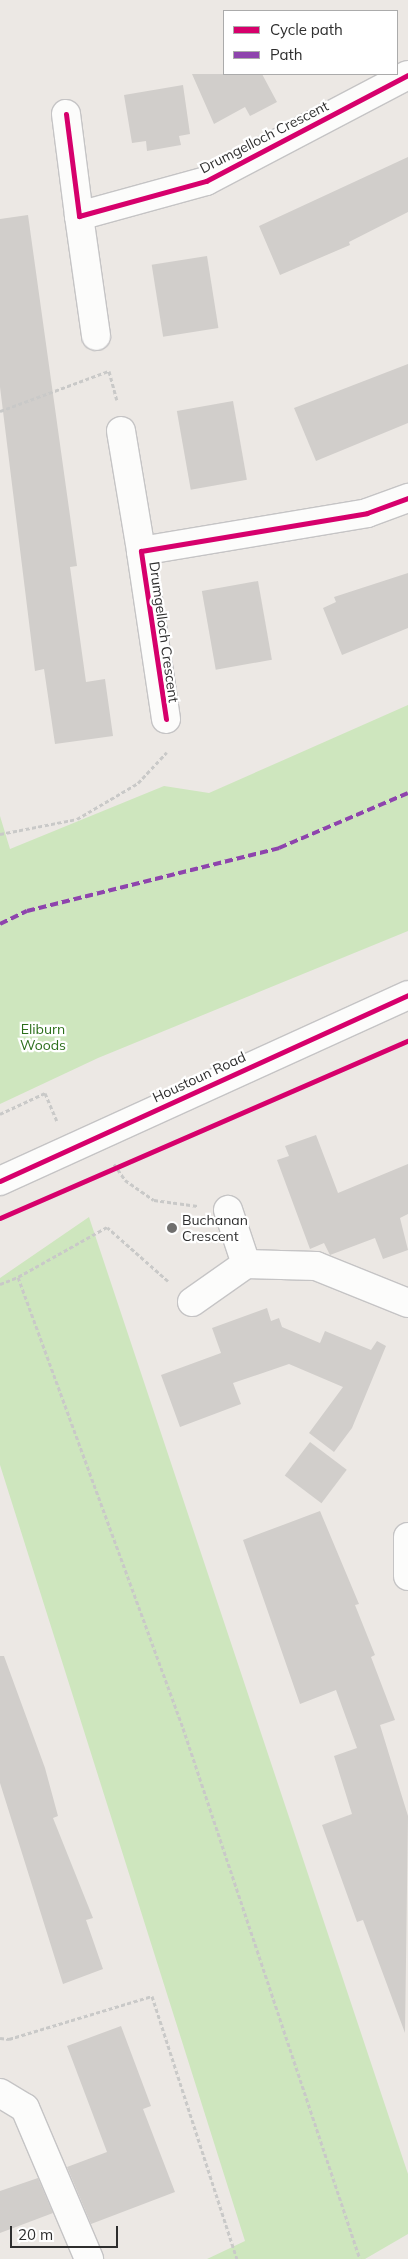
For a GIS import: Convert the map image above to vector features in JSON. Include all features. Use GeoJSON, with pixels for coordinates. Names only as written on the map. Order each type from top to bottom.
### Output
{"type":"FeatureCollection","features":[{"type":"Feature","properties":{"kind":"street","name":"Drumgelloch Crescent"},"geometry":{"type":"LineString","coordinates":[[79,216],[206,181],[408,75]]}},
{"type":"Feature","properties":{"kind":"street"},"geometry":{"type":"LineString","coordinates":[[66,114],[96,336]]}},
{"type":"Feature","properties":{"kind":"street","name":"Drumgelloch Crescent"},"geometry":{"type":"LineString","coordinates":[[121,431],[166,719]]}},
{"type":"Feature","properties":{"kind":"street","name":"Drumgelloch Crescent"},"geometry":{"type":"LineString","coordinates":[[141,551],[367,513],[408,498]]}},
{"type":"Feature","properties":{"kind":"street","name":"Houstoun Road"},"geometry":{"type":"LineString","coordinates":[[0,1180],[408,995]]}},
{"type":"Feature","properties":{"kind":"street"},"geometry":{"type":"LineString","coordinates":[[228,1210],[246,1264]]}},
{"type":"Feature","properties":{"kind":"street"},"geometry":{"type":"LineString","coordinates":[[192,1302],[246,1264],[316,1266],[408,1303]]}},
{"type":"Feature","properties":{"kind":"street"},"geometry":{"type":"LineString","coordinates":[[408,1537],[408,1576]]}},
{"type":"Feature","properties":{"kind":"street"},"geometry":{"type":"LineString","coordinates":[[0,2093],[25,2108],[89,2259]]}},
{"type":"Feature","properties":{"kind":"path"},"geometry":{"type":"LineString","coordinates":[[96,336],[109,371],[121,431]]}},
{"type":"Feature","properties":{"kind":"path"},"geometry":{"type":"LineString","coordinates":[[0,411],[109,371]]}},
{"type":"Feature","properties":{"kind":"path"},"geometry":{"type":"LineString","coordinates":[[0,834],[77,819],[138,782],[171,747],[166,719]]}},
{"type":"Feature","properties":{"kind":"path"},"geometry":{"type":"LineString","coordinates":[[0,1114],[45,1093],[68,1148]]}},
{"type":"Feature","properties":{"kind":"path"},"geometry":{"type":"LineString","coordinates":[[95,1137],[125,1180],[154,1200],[228,1210]]}},
{"type":"Feature","properties":{"kind":"path"},"geometry":{"type":"LineString","coordinates":[[107,1171],[125,1163]]}},
{"type":"Feature","properties":{"kind":"path"},"geometry":{"type":"LineString","coordinates":[[0,1284],[18,1277],[108,1227],[192,1302]]}},
{"type":"Feature","properties":{"kind":"path"},"geometry":{"type":"LineString","coordinates":[[18,1277],[183,1728],[360,2259]]}},
{"type":"Feature","properties":{"kind":"path"},"geometry":{"type":"LineString","coordinates":[[0,2038],[9,2040],[152,1996],[236,2259]]}},
{"type":"Feature","properties":{"kind":"green space","name":"Eliburn Woods"},"geometry":{"type":"Polygon","coordinates":[[[408,705],[408,931],[98,1058],[0,1104],[0,816],[10,849],[164,786],[209,793],[408,705]]]}},
{"type":"Feature","properties":{"kind":"green space"},"geometry":{"type":"Polygon","coordinates":[[[89,1217],[408,2174],[408,2234],[365,2259],[207,2259],[245,2241],[0,1465],[0,1278],[89,1217]]]}},
{"type":"Feature","properties":{"kind":"building"},"geometry":{"type":"Polygon","coordinates":[[[192,74],[263,75],[277,102],[250,116],[245,107],[214,124],[192,74]]]}},
{"type":"Feature","properties":{"kind":"building"},"geometry":{"type":"Polygon","coordinates":[[[183,85],[190,134],[179,136],[181,145],[147,151],[146,141],[132,143],[124,95],[183,85]]]}},
{"type":"Feature","properties":{"kind":"building"},"geometry":{"type":"Polygon","coordinates":[[[408,157],[408,212],[349,242],[350,245],[280,275],[259,226],[408,157]]]}},
{"type":"Feature","properties":{"kind":"building"},"geometry":{"type":"Polygon","coordinates":[[[28,215],[77,566],[70,567],[86,682],[105,679],[113,736],[55,744],[44,669],[35,671],[0,387],[0,219],[28,215]]]}},
{"type":"Feature","properties":{"kind":"building"},"geometry":{"type":"Polygon","coordinates":[[[207,256],[218,328],[163,337],[152,265],[207,256]]]}},
{"type":"Feature","properties":{"kind":"building"},"geometry":{"type":"Polygon","coordinates":[[[408,364],[408,423],[316,461],[294,408],[408,364]]]}},
{"type":"Feature","properties":{"kind":"building"},"geometry":{"type":"Polygon","coordinates":[[[233,401],[247,480],[191,490],[177,411],[233,401]]]}},
{"type":"Feature","properties":{"kind":"building"},"geometry":{"type":"Polygon","coordinates":[[[408,573],[408,628],[342,655],[323,608],[336,602],[334,597],[408,573]]]}},
{"type":"Feature","properties":{"kind":"building"},"geometry":{"type":"Polygon","coordinates":[[[258,581],[272,660],[216,670],[202,591],[258,581]]]}},
{"type":"Feature","properties":{"kind":"building"},"geometry":{"type":"Polygon","coordinates":[[[316,1135],[338,1193],[408,1164],[408,1214],[400,1218],[408,1250],[383,1259],[375,1238],[330,1255],[324,1243],[310,1249],[277,1160],[289,1156],[285,1146],[316,1135]]]}},
{"type":"Feature","properties":{"kind":"building"},"geometry":{"type":"Polygon","coordinates":[[[267,1308],[271,1321],[279,1318],[282,1327],[320,1343],[325,1331],[371,1350],[377,1341],[386,1346],[352,1428],[334,1452],[309,1433],[343,1387],[289,1364],[233,1383],[241,1404],[180,1427],[161,1375],[221,1353],[212,1328],[267,1308]]]}},
{"type":"Feature","properties":{"kind":"building"},"geometry":{"type":"Polygon","coordinates":[[[310,1442],[347,1470],[321,1503],[285,1476],[310,1442]]]}},
{"type":"Feature","properties":{"kind":"building"},"geometry":{"type":"Polygon","coordinates":[[[320,1511],[359,1604],[355,1605],[375,1655],[371,1657],[395,1720],[380,1725],[408,1816],[405,2033],[363,1920],[357,1922],[322,1825],[352,1814],[334,1756],[357,1748],[336,1690],[300,1704],[243,1540],[320,1511]]]}},
{"type":"Feature","properties":{"kind":"building"},"geometry":{"type":"Polygon","coordinates":[[[0,1656],[4,1656],[45,1768],[58,1816],[53,1818],[93,1918],[86,1920],[103,1969],[63,1984],[0,1783],[0,1656]]]}},
{"type":"Feature","properties":{"kind":"building"},"geometry":{"type":"Polygon","coordinates":[[[121,2026],[151,2106],[143,2109],[175,2192],[91,2224],[67,2167],[107,2152],[67,2046],[121,2026]]]}},
{"type":"Feature","properties":{"kind":"building"},"geometry":{"type":"Polygon","coordinates":[[[38,2178],[53,2213],[0,2233],[0,2191],[38,2178]]]}},
{"type":"Feature","properties":{"kind":"marked path"},"geometry":{"type":"LineString","coordinates":[[0,924],[27,911],[279,848],[408,793]]}},
{"type":"Feature","properties":{"kind":"cycle path"},"geometry":{"type":"LineString","coordinates":[[66,114],[79,216],[206,181],[408,75]]}},
{"type":"Feature","properties":{"kind":"cycle path"},"geometry":{"type":"LineString","coordinates":[[166,719],[141,551],[367,513],[408,498]]}},
{"type":"Feature","properties":{"kind":"cycle path"},"geometry":{"type":"LineString","coordinates":[[0,1181],[408,995]]}},
{"type":"Feature","properties":{"kind":"cycle path"},"geometry":{"type":"LineString","coordinates":[[0,1218],[408,1041]]}},
{"type":"Feature","properties":{"kind":"place","name":"Buchanan Crescent"},"geometry":{"type":"Point","coordinates":[172,1228]}}]}
